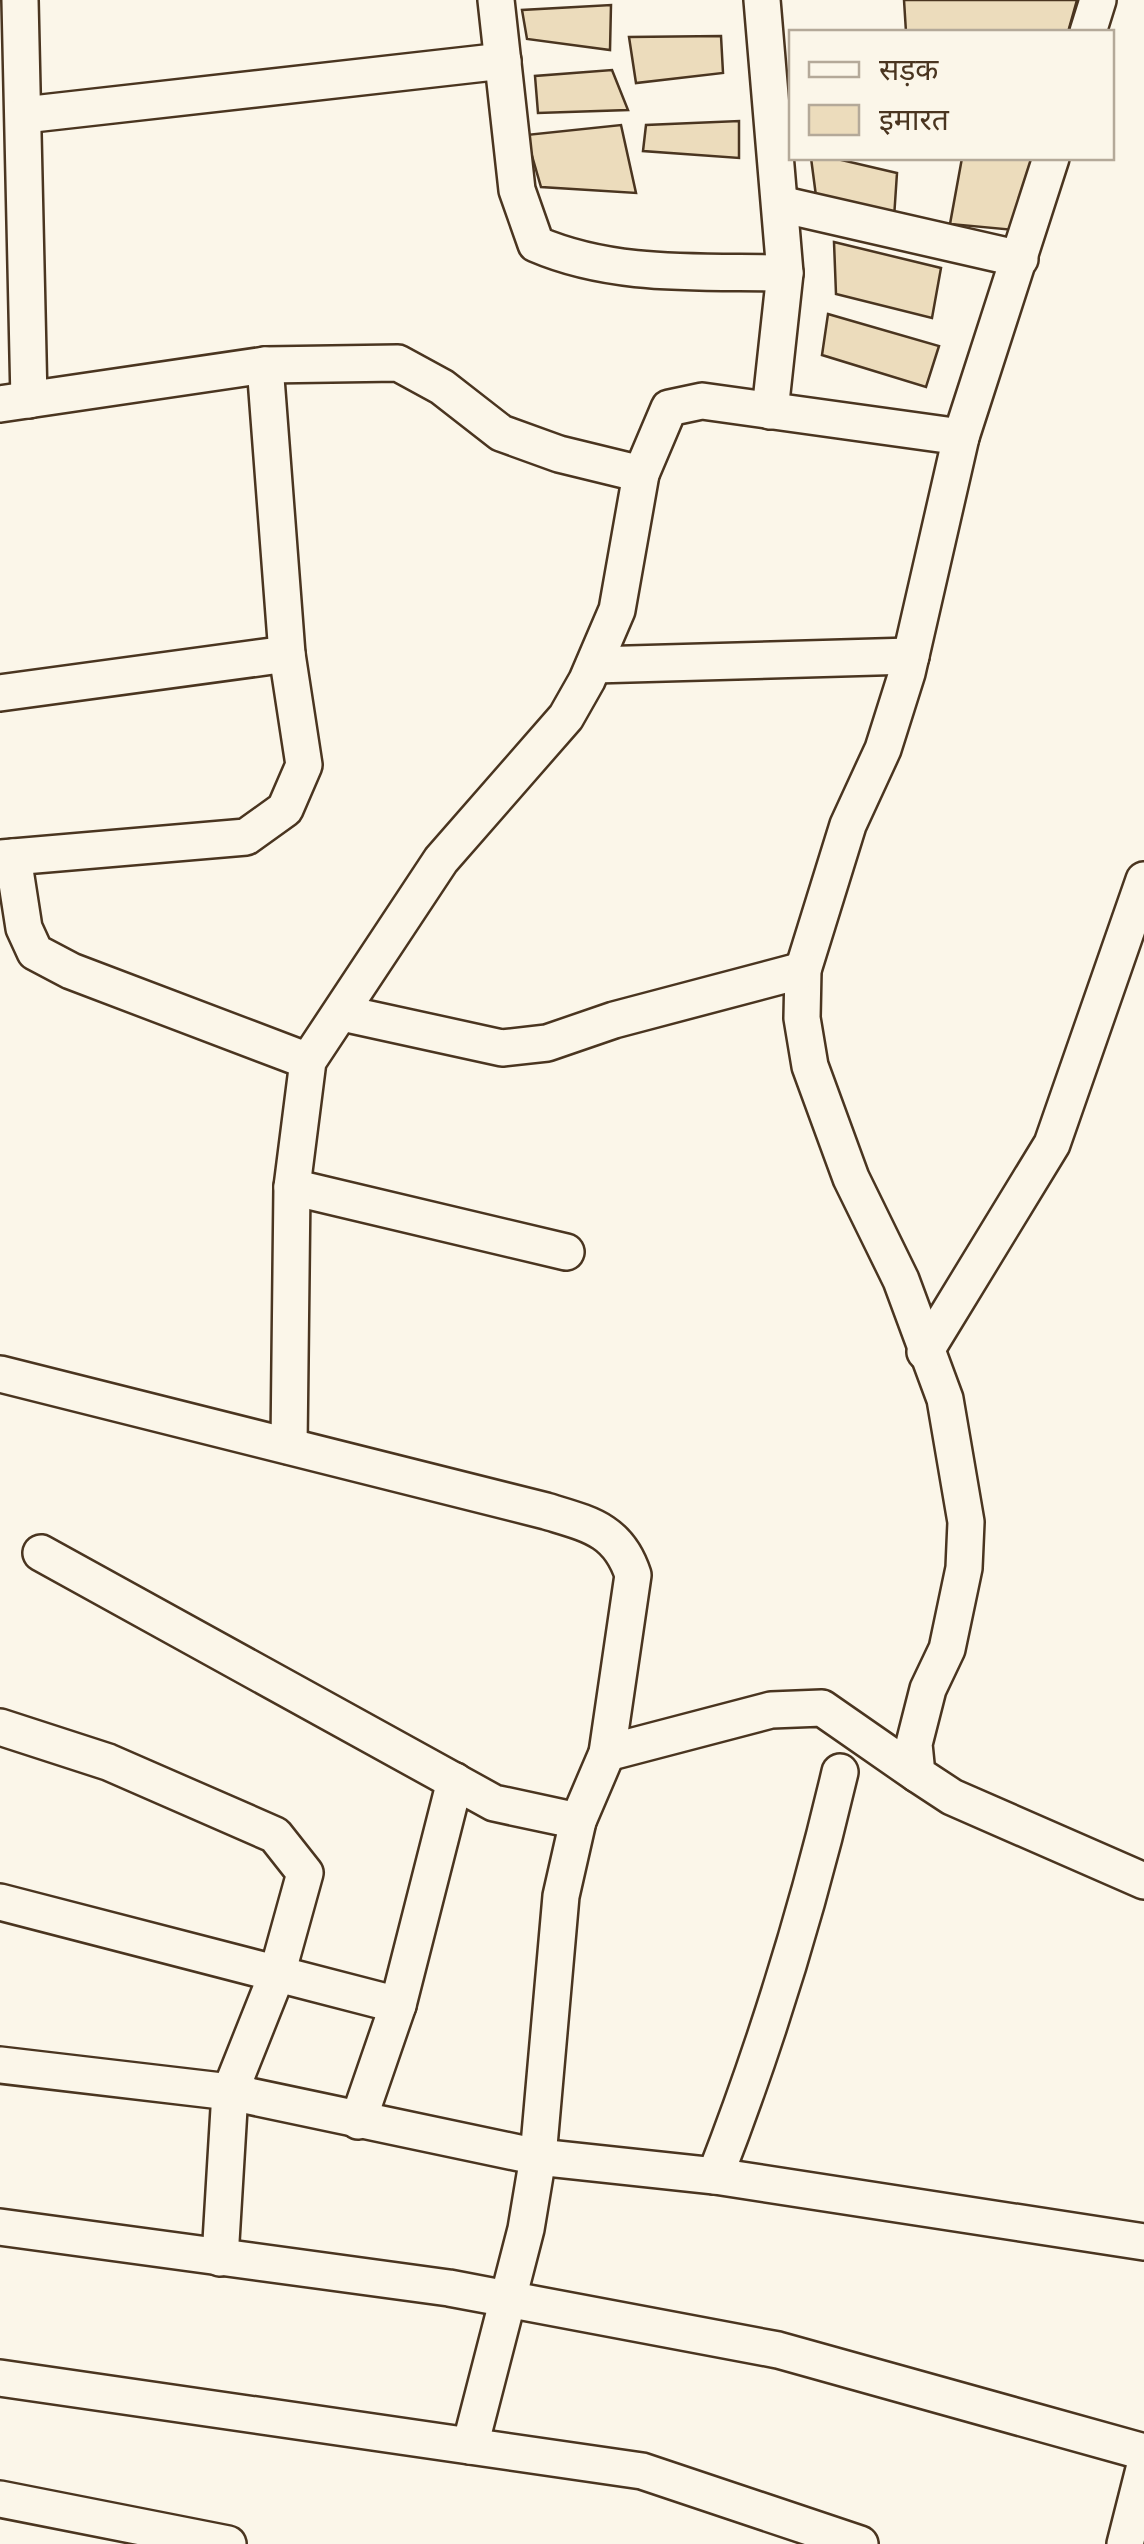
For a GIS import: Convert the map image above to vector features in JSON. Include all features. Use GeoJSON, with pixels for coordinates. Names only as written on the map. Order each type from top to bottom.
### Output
{"type":"FeatureCollection","features":[{"type":"Feature","properties":{"kind":"street"},"geometry":{"type":"LineString","coordinates":[[20,0],[24,115],[14,402],[265,365],[398,362],[442,387],[501,433],[559,454],[641,474]]}},
{"type":"Feature","properties":{"kind":"street"},"geometry":{"type":"LineString","coordinates":[[496,0],[517,190],[536,244],[572,260],[614,269],[785,273]]}},
{"type":"Feature","properties":{"kind":"street"},"geometry":{"type":"LineString","coordinates":[[762,0],[785,273],[770,411]]}},
{"type":"Feature","properties":{"kind":"street"},"geometry":{"type":"LineString","coordinates":[[1089,30],[1098,0]]}},
{"type":"Feature","properties":{"kind":"street"},"geometry":{"type":"LineString","coordinates":[[24,115],[503,61]]}},
{"type":"Feature","properties":{"kind":"street"},"geometry":{"type":"LineString","coordinates":[[917,1774],[914,1744],[928,1689],[948,1648],[964,1568],[966,1522],[945,1400],[901,1280],[851,1178],[810,1066],[802,1018],[802,970],[843,840],[882,749],[911,656],[961,437],[1049,160]]}},
{"type":"Feature","properties":{"kind":"street"},"geometry":{"type":"LineString","coordinates":[[780,204],[1020,258]]}},
{"type":"Feature","properties":{"kind":"street"},"geometry":{"type":"LineString","coordinates":[[265,365],[287,654],[304,764],[285,809],[246,837],[6,858],[24,928],[35,952],[71,971],[308,1061]]}},
{"type":"Feature","properties":{"kind":"street"},"geometry":{"type":"LineString","coordinates":[[288,1446],[292,1187],[308,1061],[441,860],[566,717],[617,610],[641,474],[670,408],[702,401],[961,437]]}},
{"type":"Feature","properties":{"kind":"street"},"geometry":{"type":"LineString","coordinates":[[0,692],[287,654]]}},
{"type":"Feature","properties":{"kind":"street"},"geometry":{"type":"LineString","coordinates":[[594,664],[911,656]]}},
{"type":"Feature","properties":{"kind":"street"},"geometry":{"type":"LineString","coordinates":[[925,1352],[1052,1144],[1144,880]]}},
{"type":"Feature","properties":{"kind":"street"},"geometry":{"type":"LineString","coordinates":[[342,1012],[502,1048],[547,1043],[614,1020],[802,970]]}},
{"type":"Feature","properties":{"kind":"street"},"geometry":{"type":"LineString","coordinates":[[292,1187],[566,1252]]}},
{"type":"Feature","properties":{"kind":"street"},"geometry":{"type":"LineString","coordinates":[[0,1374],[597,1526],[625,1552],[632,1575],[608,1753],[578,1821],[554,1939],[538,2157],[526,2229],[505,2298],[470,2446]]}},
{"type":"Feature","properties":{"kind":"street"},"geometry":{"type":"LineString","coordinates":[[42,1553],[494,1802],[578,1821]]}},
{"type":"Feature","properties":{"kind":"street"},"geometry":{"type":"LineString","coordinates":[[608,1753],[771,1710],[822,1708],[952,1797],[1144,1882]]}},
{"type":"Feature","properties":{"kind":"street"},"geometry":{"type":"LineString","coordinates":[[0,1726],[108,1762],[275,1835],[305,1873],[276,1974],[230,2092],[220,2258]]}},
{"type":"Feature","properties":{"kind":"street"},"geometry":{"type":"LineString","coordinates":[[714,2176],[746,2096],[840,1772]]}},
{"type":"Feature","properties":{"kind":"street"},"geometry":{"type":"LineString","coordinates":[[358,2121],[398,2005],[455,1781]]}},
{"type":"Feature","properties":{"kind":"street"},"geometry":{"type":"LineString","coordinates":[[0,1902],[398,2005]]}},
{"type":"Feature","properties":{"kind":"street"},"geometry":{"type":"LineString","coordinates":[[0,2065],[230,2092],[538,2157],[714,2176],[1144,2242]]}},
{"type":"Feature","properties":{"kind":"street"},"geometry":{"type":"LineString","coordinates":[[0,2227],[505,2298],[778,2350],[1144,2452]]}},
{"type":"Feature","properties":{"kind":"street"},"geometry":{"type":"LineString","coordinates":[[0,2378],[642,2472],[860,2544]]}},
{"type":"Feature","properties":{"kind":"street"},"geometry":{"type":"LineString","coordinates":[[1125,2544],[1144,2469]]}},
{"type":"Feature","properties":{"kind":"street"},"geometry":{"type":"LineString","coordinates":[[0,2499],[211,2543]]}},
{"type":"Feature","properties":{"kind":"building"},"geometry":{"type":"Polygon","coordinates":[[[904,0],[1077,0],[1069,30],[906,30],[904,0]]]}},
{"type":"Feature","properties":{"kind":"building"},"geometry":{"type":"Polygon","coordinates":[[[611,5],[610,50],[527,39],[522,10],[611,5]]]}},
{"type":"Feature","properties":{"kind":"building"},"geometry":{"type":"Polygon","coordinates":[[[721,36],[723,73],[636,83],[629,37],[721,36]]]}},
{"type":"Feature","properties":{"kind":"building"},"geometry":{"type":"Polygon","coordinates":[[[612,70],[628,110],[538,113],[535,76],[612,70]]]}},
{"type":"Feature","properties":{"kind":"building"},"geometry":{"type":"Polygon","coordinates":[[[739,121],[739,158],[643,151],[646,125],[739,121]]]}},
{"type":"Feature","properties":{"kind":"building"},"geometry":{"type":"Polygon","coordinates":[[[621,125],[636,193],[541,187],[526,135],[621,125]]]}},
{"type":"Feature","properties":{"kind":"building"},"geometry":{"type":"Polygon","coordinates":[[[811,160],[842,160],[897,173],[894,218],[816,196],[811,160]]]}},
{"type":"Feature","properties":{"kind":"building"},"geometry":{"type":"Polygon","coordinates":[[[962,160],[1033,160],[1014,230],[950,224],[962,160]]]}},
{"type":"Feature","properties":{"kind":"building"},"geometry":{"type":"Polygon","coordinates":[[[834,242],[941,268],[932,318],[836,294],[834,242]]]}},
{"type":"Feature","properties":{"kind":"building"},"geometry":{"type":"Polygon","coordinates":[[[828,314],[939,346],[926,387],[822,355],[828,314]]]}}]}
